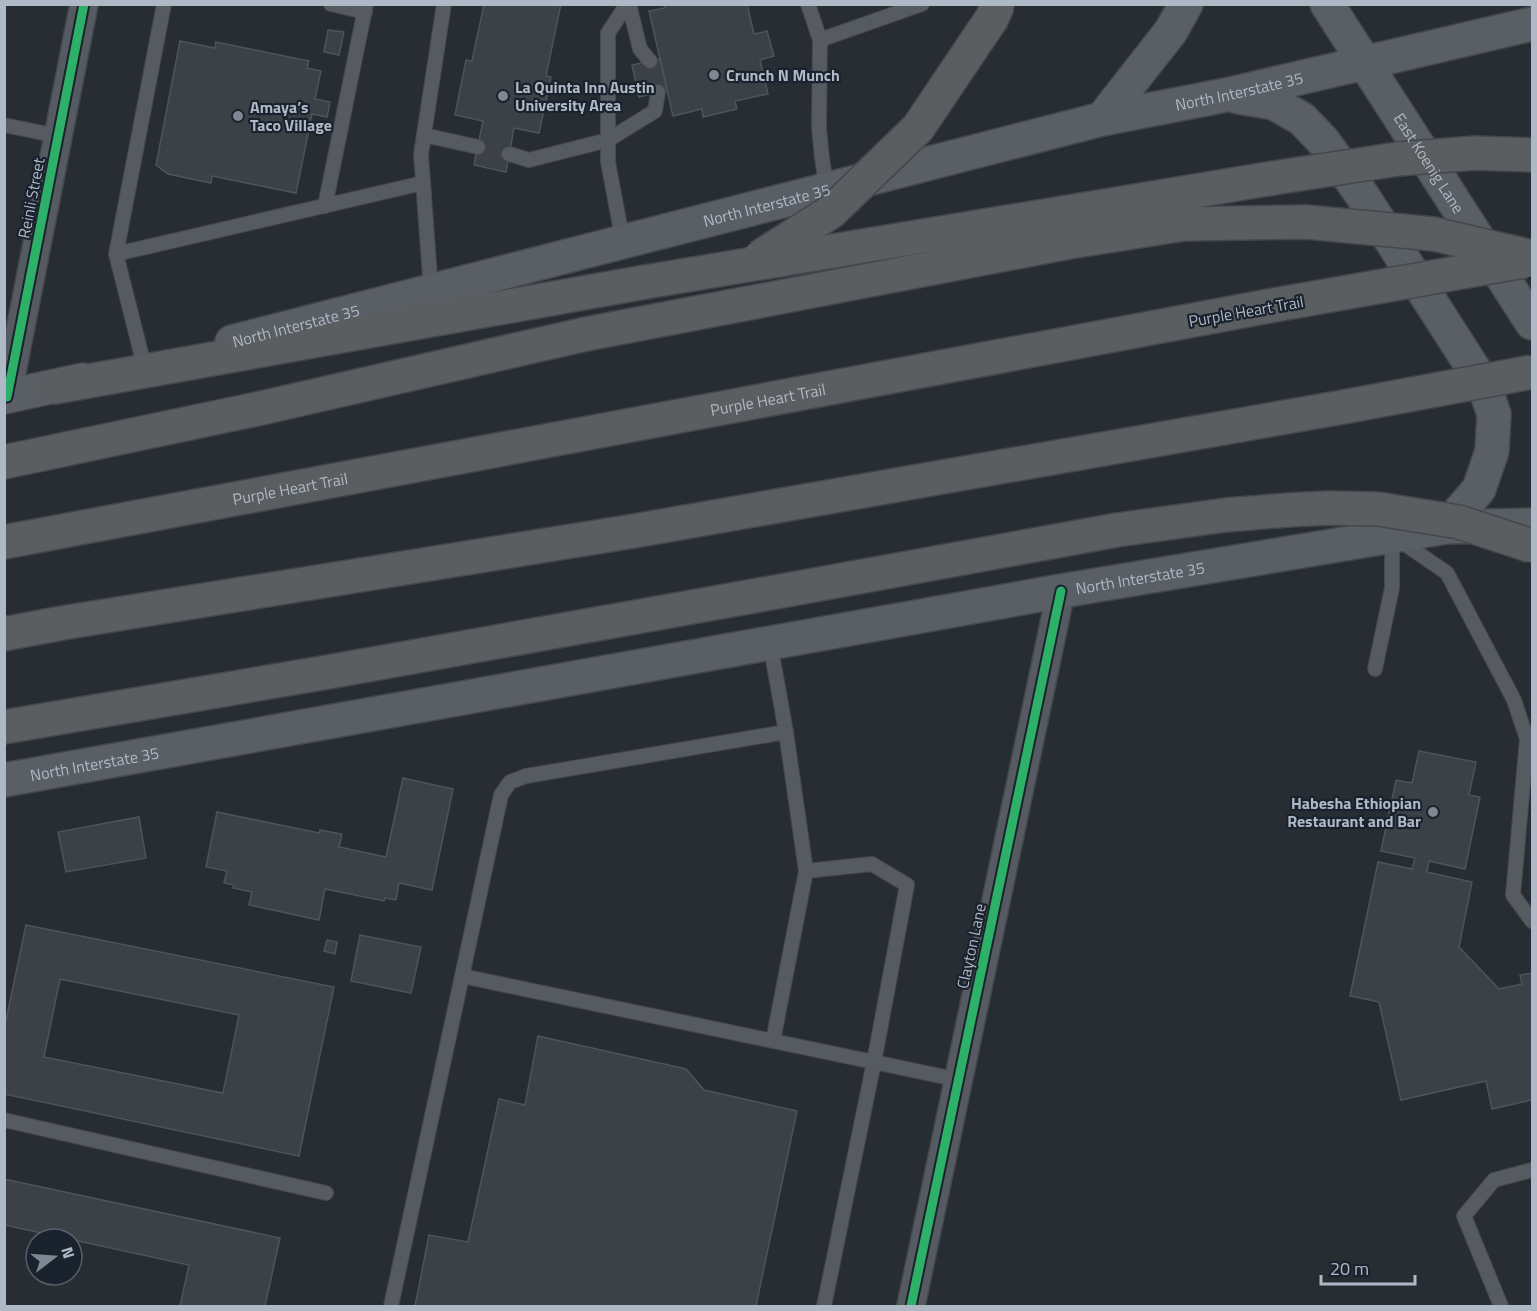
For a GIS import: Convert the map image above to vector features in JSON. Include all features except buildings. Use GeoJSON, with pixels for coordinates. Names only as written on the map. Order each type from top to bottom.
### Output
{"type":"FeatureCollection","features":[{"type":"Feature","properties":{"kind":"highway"},"geometry":{"type":"LineString","coordinates":[[586,334],[752,262],[832,211],[918,128],[992,18],[998,4]]}},
{"type":"Feature","properties":{"kind":"highway"},"geometry":{"type":"LineString","coordinates":[[55,387],[645,282],[1257,180],[1386,161],[1475,153],[1533,155]]}},
{"type":"Feature","properties":{"kind":"highway"},"geometry":{"type":"LineString","coordinates":[[4,462],[257,409],[586,334],[1069,242],[1184,224],[1306,222],[1434,234],[1533,258]]}},
{"type":"Feature","properties":{"kind":"highway","name":"Purple Heart Trail"},"geometry":{"type":"LineString","coordinates":[[4,542],[1533,258]]}},
{"type":"Feature","properties":{"kind":"highway"},"geometry":{"type":"LineString","coordinates":[[4,634],[634,531],[1533,372]]}},
{"type":"Feature","properties":{"kind":"highway"},"geometry":{"type":"LineString","coordinates":[[4,727],[317,674],[1117,530],[1226,515],[1328,508],[1378,509],[1459,522],[1533,546]]}},
{"type":"Feature","properties":{"kind":"main road"},"geometry":{"type":"LineString","coordinates":[[1102,120],[1172,31],[1186,4]]}},
{"type":"Feature","properties":{"kind":"main road","name":"East Koenig Lane"},"geometry":{"type":"LineString","coordinates":[[1327,4],[1533,323]]}},
{"type":"Feature","properties":{"kind":"main road","name":"North Interstate 35"},"geometry":{"type":"LineString","coordinates":[[5,397],[144,365],[1102,120],[1226,95],[1533,24]]}},
{"type":"Feature","properties":{"kind":"main road"},"geometry":{"type":"LineString","coordinates":[[1226,95],[1274,103],[1302,119],[1324,142],[1362,195],[1484,385],[1494,414],[1492,451],[1479,489],[1446,527]]}},
{"type":"Feature","properties":{"kind":"main road","name":"North Interstate 35"},"geometry":{"type":"LineString","coordinates":[[4,780],[1061,591],[1446,527],[1533,525]]}},
{"type":"Feature","properties":{"kind":"main road"},"geometry":{"type":"LineString","coordinates":[[1446,527],[1533,539]]}},
{"type":"Feature","properties":{"kind":"street","name":"Reinli Street"},"geometry":{"type":"LineString","coordinates":[[5,397],[10,347],[58,136],[84,4]]}},
{"type":"Feature","properties":{"kind":"street","name":"Clayton Lane"},"geometry":{"type":"LineString","coordinates":[[911,1306],[1061,591]]}},
{"type":"Feature","properties":{"kind":"lane"},"geometry":{"type":"LineString","coordinates":[[144,365],[116,254],[164,4]]}},
{"type":"Feature","properties":{"kind":"lane"},"geometry":{"type":"LineString","coordinates":[[325,206],[366,8],[332,4]]}},
{"type":"Feature","properties":{"kind":"lane"},"geometry":{"type":"LineString","coordinates":[[431,291],[421,154],[444,4]]}},
{"type":"Feature","properties":{"kind":"lane"},"geometry":{"type":"LineString","coordinates":[[628,4],[644,63]]}},
{"type":"Feature","properties":{"kind":"lane"},"geometry":{"type":"LineString","coordinates":[[623,242],[608,162],[608,33],[628,4]]}},
{"type":"Feature","properties":{"kind":"lane"},"geometry":{"type":"LineString","coordinates":[[808,4],[820,40],[819,128],[828,190]]}},
{"type":"Feature","properties":{"kind":"lane"},"geometry":{"type":"LineString","coordinates":[[820,40],[921,4]]}},
{"type":"Feature","properties":{"kind":"lane"},"geometry":{"type":"LineString","coordinates":[[509,154],[529,160],[608,140],[655,111],[651,94]]}},
{"type":"Feature","properties":{"kind":"lane"},"geometry":{"type":"LineString","coordinates":[[4,125],[58,136]]}},
{"type":"Feature","properties":{"kind":"lane"},"geometry":{"type":"LineString","coordinates":[[423,135],[478,147]]}},
{"type":"Feature","properties":{"kind":"lane"},"geometry":{"type":"LineString","coordinates":[[116,254],[423,183]]}},
{"type":"Feature","properties":{"kind":"lane"},"geometry":{"type":"LineString","coordinates":[[1375,669],[1392,588],[1392,536]]}},
{"type":"Feature","properties":{"kind":"lane"},"geometry":{"type":"LineString","coordinates":[[1392,536],[1447,573],[1514,700],[1530,740],[1513,895],[1533,921]]}},
{"type":"Feature","properties":{"kind":"lane"},"geometry":{"type":"LineString","coordinates":[[770,643],[786,732],[806,871],[773,1041]]}},
{"type":"Feature","properties":{"kind":"lane"},"geometry":{"type":"LineString","coordinates":[[391,1306],[501,795],[510,782],[526,776],[786,732]]}},
{"type":"Feature","properties":{"kind":"lane"},"geometry":{"type":"LineString","coordinates":[[806,871],[872,864],[906,885],[874,1062],[824,1306]]}},
{"type":"Feature","properties":{"kind":"lane"},"geometry":{"type":"LineString","coordinates":[[462,976],[959,1080]]}},
{"type":"Feature","properties":{"kind":"lane"},"geometry":{"type":"LineString","coordinates":[[4,1120],[326,1193]]}},
{"type":"Feature","properties":{"kind":"lane"},"geometry":{"type":"LineString","coordinates":[[1501,1306],[1464,1216],[1494,1180],[1533,1170]]}},
{"type":"Feature","properties":{"kind":"cycle path"},"geometry":{"type":"LineString","coordinates":[[7,397],[84,4]]}},
{"type":"Feature","properties":{"kind":"cycle path"},"geometry":{"type":"LineString","coordinates":[[911,1306],[1061,591]]}},
{"type":"Feature","properties":{"kind":"place","name":"Crunch N Munch"},"geometry":{"type":"Point","coordinates":[714,75]}},
{"type":"Feature","properties":{"kind":"place","name":"La Quinta Inn Austin University Area"},"geometry":{"type":"Point","coordinates":[503,96]}},
{"type":"Feature","properties":{"kind":"place","name":"Amaya’s Taco Village"},"geometry":{"type":"Point","coordinates":[238,116]}},
{"type":"Feature","properties":{"kind":"place","name":"Habesha Ethiopian Restaurant and Bar"},"geometry":{"type":"Point","coordinates":[1433,812]}}]}
